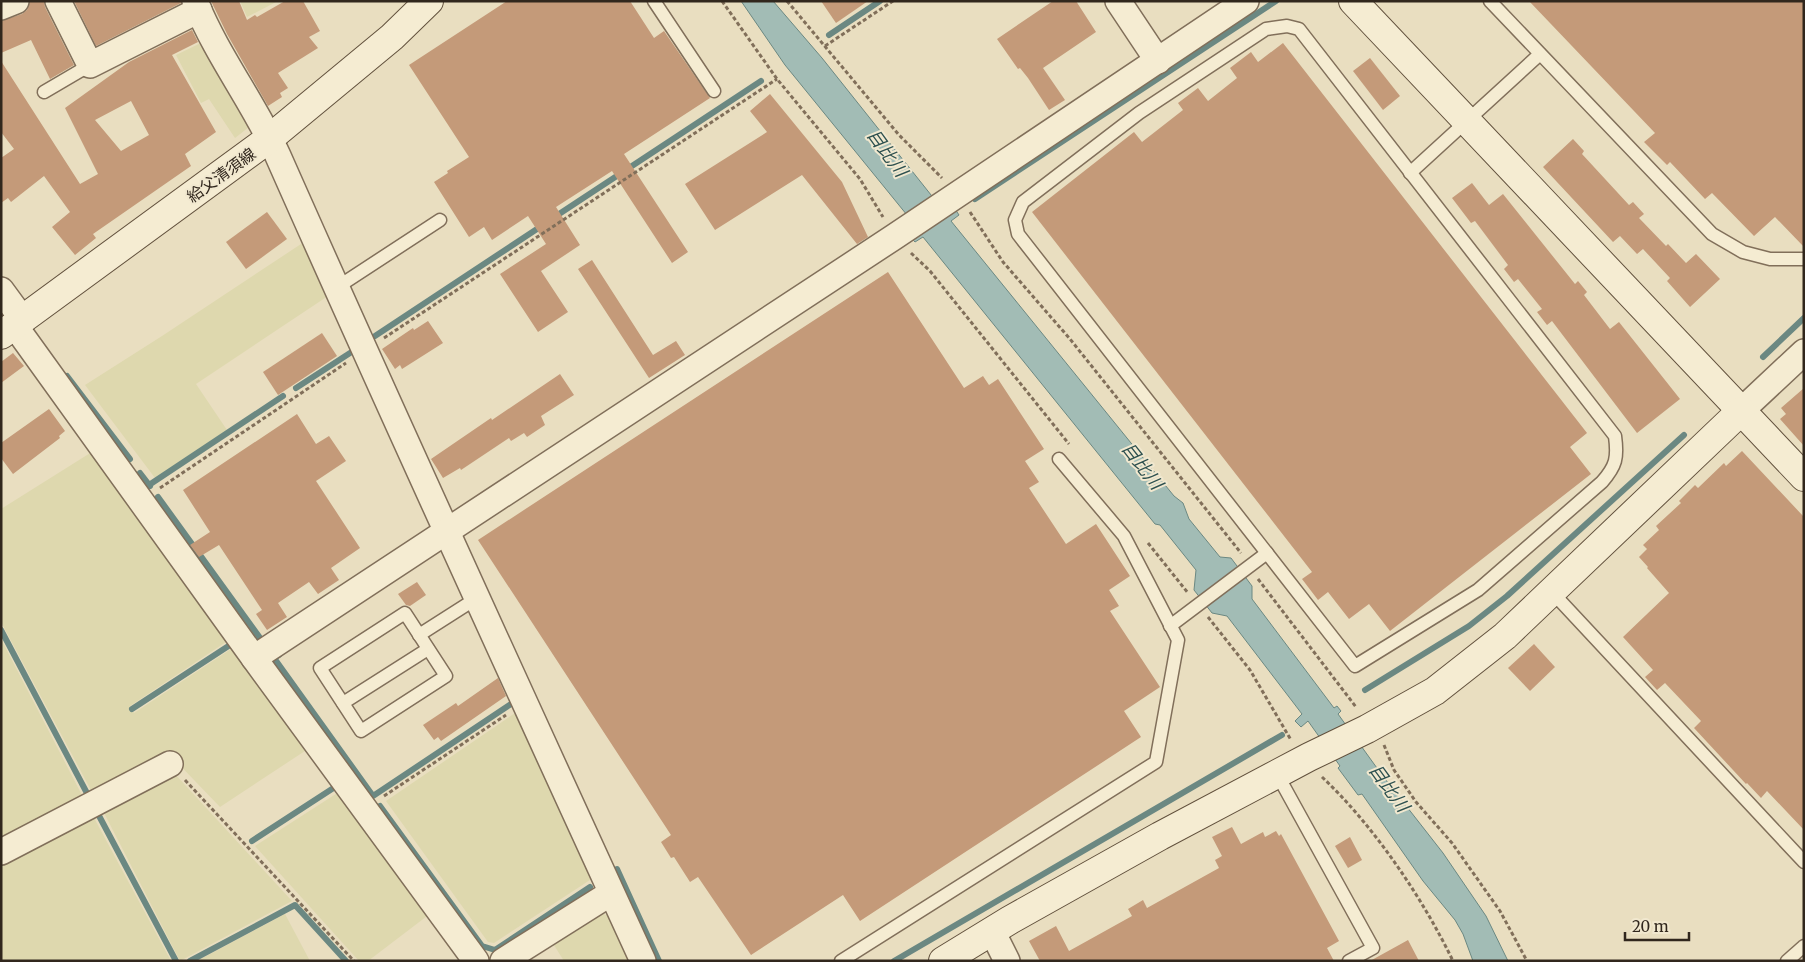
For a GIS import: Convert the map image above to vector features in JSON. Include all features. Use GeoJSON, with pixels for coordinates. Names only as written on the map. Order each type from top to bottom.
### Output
{"type":"FeatureCollection","features":[{"type":"Feature","properties":{"kind":"street"},"geometry":{"type":"LineString","coordinates":[[1,7],[16,1]]}},
{"type":"Feature","properties":{"kind":"street"},"geometry":{"type":"LineString","coordinates":[[58,1],[90,65],[197,6],[232,75],[270,138],[364,351],[643,961]]}},
{"type":"Feature","properties":{"kind":"street","name":"給父清須線"},"geometry":{"type":"LineString","coordinates":[[13,327],[270,138],[392,37],[429,1]]}},
{"type":"Feature","properties":{"kind":"street"},"geometry":{"type":"LineString","coordinates":[[1118,1],[1158,62]]}},
{"type":"Feature","properties":{"kind":"street"},"geometry":{"type":"LineString","coordinates":[[254,658],[956,196],[1158,62],[1246,1]]}},
{"type":"Feature","properties":{"kind":"street"},"geometry":{"type":"LineString","coordinates":[[1353,1],[1804,477]]}},
{"type":"Feature","properties":{"kind":"street"},"geometry":{"type":"LineString","coordinates":[[1,290],[13,327],[476,961]]}},
{"type":"Feature","properties":{"kind":"street"},"geometry":{"type":"LineString","coordinates":[[943,961],[992,931],[1160,836],[1371,727],[1435,691],[1505,636],[1804,352]]}},
{"type":"Feature","properties":{"kind":"street"},"geometry":{"type":"LineString","coordinates":[[1,852],[170,764]]}},
{"type":"Feature","properties":{"kind":"street"},"geometry":{"type":"LineString","coordinates":[[503,961],[611,893]]}},
{"type":"Feature","properties":{"kind":"street"},"geometry":{"type":"LineString","coordinates":[[992,931],[1007,961]]}},
{"type":"Feature","properties":{"kind":"lane"},"geometry":{"type":"LineString","coordinates":[[654,1],[714,91]]}},
{"type":"Feature","properties":{"kind":"lane"},"geometry":{"type":"LineString","coordinates":[[1490,1],[1712,234],[1743,252],[1770,259],[1804,258]]}},
{"type":"Feature","properties":{"kind":"lane"},"geometry":{"type":"LineString","coordinates":[[1287,26],[1299,29],[1410,173],[1615,436],[1617,450],[1613,469],[1602,482],[1478,590],[1355,666],[1018,234],[1015,220],[1023,202],[1139,113],[1266,29],[1287,26]]}},
{"type":"Feature","properties":{"kind":"lane"},"geometry":{"type":"LineString","coordinates":[[1410,173],[1540,54]]}},
{"type":"Feature","properties":{"kind":"lane"},"geometry":{"type":"LineString","coordinates":[[44,92],[90,65]]}},
{"type":"Feature","properties":{"kind":"lane"},"geometry":{"type":"LineString","coordinates":[[336,288],[440,220]]}},
{"type":"Feature","properties":{"kind":"lane"},"geometry":{"type":"LineString","coordinates":[[842,961],[1156,762],[1178,640],[1124,536],[1059,460]]}},
{"type":"Feature","properties":{"kind":"lane"},"geometry":{"type":"LineString","coordinates":[[1170,626],[1267,553]]}},
{"type":"Feature","properties":{"kind":"lane"},"geometry":{"type":"LineString","coordinates":[[1552,592],[1804,862]]}},
{"type":"Feature","properties":{"kind":"lane"},"geometry":{"type":"LineString","coordinates":[[419,635],[477,598]]}},
{"type":"Feature","properties":{"kind":"lane"},"geometry":{"type":"LineString","coordinates":[[405,613],[419,635],[446,676],[361,731],[320,668],[405,613]]}},
{"type":"Feature","properties":{"kind":"lane"},"geometry":{"type":"LineString","coordinates":[[344,703],[428,649]]}},
{"type":"Feature","properties":{"kind":"lane"},"geometry":{"type":"LineString","coordinates":[[1277,774],[1373,948],[1349,961]]}},
{"type":"Feature","properties":{"kind":"lane"},"geometry":{"type":"LineString","coordinates":[[1787,961],[1804,946]]}},
{"type":"Feature","properties":{"kind":"path"},"geometry":{"type":"LineString","coordinates":[[722,1],[777,79],[860,179],[898,234],[1074,450]]}},
{"type":"Feature","properties":{"kind":"path"},"geometry":{"type":"LineString","coordinates":[[788,1],[899,135],[956,196],[1003,262],[1070,339],[1236,546],[1248,567],[1371,727],[1394,770],[1416,802],[1452,843],[1500,911],[1526,961]]}},
{"type":"Feature","properties":{"kind":"path"},"geometry":{"type":"LineString","coordinates":[[825,46],[893,1]]}},
{"type":"Feature","properties":{"kind":"path"},"geometry":{"type":"LineString","coordinates":[[141,501],[364,351],[777,79]]}},
{"type":"Feature","properties":{"kind":"path"},"geometry":{"type":"LineString","coordinates":[[1148,543],[1200,604],[1250,670],[1306,759],[1344,798],[1383,847],[1438,930],[1453,961]]}},
{"type":"Feature","properties":{"kind":"path"},"geometry":{"type":"LineString","coordinates":[[365,809],[524,702]]}},
{"type":"Feature","properties":{"kind":"path"},"geometry":{"type":"LineString","coordinates":[[170,764],[354,961]]}},
{"type":"Feature","properties":{"kind":"shaded area"},"geometry":{"type":"Polygon","coordinates":[[[240,1],[278,1],[247,17],[240,1]]]}},
{"type":"Feature","properties":{"kind":"shaded area"},"geometry":{"type":"Polygon","coordinates":[[[207,40],[246,116],[249,127],[235,138],[209,99],[201,103],[176,55],[207,40]]]}},
{"type":"Feature","properties":{"kind":"shaded area"},"geometry":{"type":"Polygon","coordinates":[[[304,242],[328,296],[196,384],[227,430],[155,478],[85,385],[304,242]]]}},
{"type":"Feature","properties":{"kind":"shaded area"},"geometry":{"type":"Polygon","coordinates":[[[95,450],[232,638],[130,706],[134,713],[237,645],[311,747],[220,807],[169,754],[93,794],[1,622],[1,509],[95,450]]]}},
{"type":"Feature","properties":{"kind":"shaded area"},"geometry":{"type":"Polygon","coordinates":[[[1,639],[84,799],[1,842],[1,639]]]}},
{"type":"Feature","properties":{"kind":"shaded area"},"geometry":{"type":"Polygon","coordinates":[[[518,711],[593,878],[494,943],[488,942],[386,801],[518,711]]]}},
{"type":"Feature","properties":{"kind":"shaded area"},"geometry":{"type":"Polygon","coordinates":[[[174,773],[292,901],[180,961],[102,809],[174,773]]]}},
{"type":"Feature","properties":{"kind":"shaded area"},"geometry":{"type":"Polygon","coordinates":[[[342,790],[431,913],[368,961],[359,961],[255,846],[342,790]]]}},
{"type":"Feature","properties":{"kind":"shaded area"},"geometry":{"type":"Polygon","coordinates":[[[92,814],[171,961],[1,961],[1,862],[92,814]]]}},
{"type":"Feature","properties":{"kind":"shaded area"},"geometry":{"type":"Polygon","coordinates":[[[596,911],[611,917],[631,961],[564,961],[552,942],[596,911]]]}},
{"type":"Feature","properties":{"kind":"shaded area"},"geometry":{"type":"Polygon","coordinates":[[[285,914],[310,961],[197,961],[285,914]]]}},
{"type":"Feature","properties":{"kind":"water","name":"目比川"},"geometry":{"type":"Polygon","coordinates":[[[741,1],[773,1],[822,58],[947,215],[955,209],[959,215],[951,221],[1174,496],[1183,503],[1189,519],[1220,557],[1231,558],[1252,586],[1252,599],[1334,708],[1337,706],[1341,711],[1338,714],[1382,775],[1443,853],[1486,916],[1508,961],[1473,961],[1463,934],[1455,920],[1423,881],[1362,794],[1358,795],[1338,768],[1340,766],[1308,721],[1301,727],[1295,721],[1302,714],[1227,616],[1212,613],[1194,590],[1196,570],[1160,525],[1155,524],[923,237],[915,242],[911,238],[920,231],[785,65],[741,1]]]}},
{"type":"Feature","properties":{"kind":"building"},"geometry":{"type":"Polygon","coordinates":[[[44,1],[45,7],[74,65],[50,79],[31,40],[1,53],[1,21],[22,14],[27,10],[30,2],[44,1]]]}},
{"type":"Feature","properties":{"kind":"building"},"geometry":{"type":"Polygon","coordinates":[[[74,1],[181,1],[181,3],[96,46],[74,1]]]}},
{"type":"Feature","properties":{"kind":"building"},"geometry":{"type":"Polygon","coordinates":[[[211,1],[239,1],[247,20],[255,15],[257,17],[285,1],[303,1],[320,31],[309,37],[318,48],[278,73],[288,88],[280,93],[282,97],[268,106],[227,34],[211,1]]]}},
{"type":"Feature","properties":{"kind":"building"},"geometry":{"type":"Polygon","coordinates":[[[507,1],[630,1],[654,38],[664,31],[710,98],[624,154],[688,252],[672,263],[612,171],[556,207],[580,245],[541,271],[568,312],[538,332],[500,274],[546,244],[528,216],[492,240],[484,227],[469,237],[434,182],[469,157],[409,65],[507,1]]]}},
{"type":"Feature","properties":{"kind":"building"},"geometry":{"type":"Polygon","coordinates":[[[821,1],[868,1],[836,23],[821,1]]]}},
{"type":"Feature","properties":{"kind":"building"},"geometry":{"type":"Polygon","coordinates":[[[1053,1],[1076,1],[1096,32],[1043,68],[1065,100],[1049,110],[1028,78],[1020,68],[1018,69],[997,39],[1053,1]]]}},
{"type":"Feature","properties":{"kind":"building"},"geometry":{"type":"Polygon","coordinates":[[[1529,1],[1804,1],[1804,247],[1775,217],[1754,236],[1712,193],[1705,199],[1670,162],[1667,165],[1644,142],[1655,133],[1529,1]]]}},
{"type":"Feature","properties":{"kind":"building"},"geometry":{"type":"Polygon","coordinates":[[[192,30],[198,42],[172,55],[216,132],[185,154],[191,166],[93,234],[96,238],[75,255],[52,227],[70,212],[44,176],[11,202],[8,198],[1,203],[1,158],[14,149],[1,132],[1,61],[80,184],[98,174],[65,108],[129,62],[192,30]],[[131,101],[95,120],[121,151],[149,135],[131,101]]]}},
{"type":"Feature","properties":{"kind":"building"},"geometry":{"type":"Polygon","coordinates":[[[1283,43],[1587,433],[1570,447],[1591,474],[1390,631],[1369,604],[1349,619],[1328,592],[1318,600],[1302,579],[1312,572],[1032,212],[1134,132],[1142,142],[1183,110],[1178,103],[1198,88],[1208,101],[1237,78],[1230,68],[1251,52],[1258,62],[1283,43]]]}},
{"type":"Feature","properties":{"kind":"building"},"geometry":{"type":"Polygon","coordinates":[[[1370,58],[1400,96],[1383,110],[1353,71],[1370,58]]]}},
{"type":"Feature","properties":{"kind":"building"},"geometry":{"type":"Polygon","coordinates":[[[770,94],[842,182],[868,237],[857,244],[802,175],[715,230],[685,184],[767,132],[750,111],[770,94]]]}},
{"type":"Feature","properties":{"kind":"building"},"geometry":{"type":"Polygon","coordinates":[[[1573,139],[1584,151],[1582,154],[1629,205],[1633,202],[1644,214],[1639,218],[1666,246],[1668,244],[1686,263],[1696,254],[1720,279],[1690,307],[1667,281],[1670,278],[1643,249],[1637,254],[1620,236],[1613,242],[1543,167],[1573,139]]]}},
{"type":"Feature","properties":{"kind":"building"},"geometry":{"type":"Polygon","coordinates":[[[1472,183],[1489,205],[1503,194],[1575,284],[1578,281],[1587,292],[1584,295],[1610,329],[1619,322],[1680,399],[1637,433],[1552,321],[1547,325],[1537,312],[1542,309],[1518,279],[1514,282],[1504,269],[1508,265],[1475,221],[1471,223],[1452,198],[1472,183]]]}},
{"type":"Feature","properties":{"kind":"building"},"geometry":{"type":"Polygon","coordinates":[[[267,212],[287,239],[246,269],[226,242],[267,212]]]}},
{"type":"Feature","properties":{"kind":"building"},"geometry":{"type":"Polygon","coordinates":[[[592,260],[653,355],[676,341],[685,355],[649,378],[578,269],[592,260]]]}},
{"type":"Feature","properties":{"kind":"building"},"geometry":{"type":"Polygon","coordinates":[[[888,272],[964,388],[983,376],[989,385],[998,379],[1044,449],[1025,461],[1039,482],[1029,488],[1066,544],[1096,524],[1130,576],[1109,590],[1119,606],[1110,611],[1160,687],[1124,711],[1141,737],[860,921],[843,895],[751,955],[698,877],[690,882],[674,857],[671,858],[661,842],[671,835],[478,540],[888,272]]]}},
{"type":"Feature","properties":{"kind":"building"},"geometry":{"type":"Polygon","coordinates":[[[428,321],[443,343],[402,369],[400,365],[395,369],[382,349],[413,328],[414,330],[428,321]]]}},
{"type":"Feature","properties":{"kind":"building"},"geometry":{"type":"Polygon","coordinates":[[[322,333],[337,356],[278,395],[263,372],[322,333]]]}},
{"type":"Feature","properties":{"kind":"building"},"geometry":{"type":"Polygon","coordinates":[[[13,353],[24,366],[1,383],[1,362],[13,353]]]}},
{"type":"Feature","properties":{"kind":"building"},"geometry":{"type":"Polygon","coordinates":[[[560,374],[574,395],[541,416],[545,425],[527,437],[524,433],[511,441],[509,438],[461,470],[460,468],[443,478],[431,459],[560,374]]]}},
{"type":"Feature","properties":{"kind":"building"},"geometry":{"type":"Polygon","coordinates":[[[1804,388],[1804,446],[1780,419],[1786,414],[1781,408],[1804,388]]]}},
{"type":"Feature","properties":{"kind":"building"},"geometry":{"type":"Polygon","coordinates":[[[49,409],[65,431],[59,436],[60,438],[13,474],[1,458],[1,443],[49,409]]]}},
{"type":"Feature","properties":{"kind":"building"},"geometry":{"type":"Polygon","coordinates":[[[297,414],[316,444],[329,436],[346,461],[316,481],[360,548],[331,568],[339,580],[318,594],[309,582],[278,603],[287,617],[267,630],[256,614],[262,610],[219,545],[199,557],[190,545],[210,532],[183,490],[297,414]]]}},
{"type":"Feature","properties":{"kind":"building"},"geometry":{"type":"Polygon","coordinates":[[[1742,451],[1804,517],[1804,830],[1767,791],[1761,798],[1746,784],[1694,728],[1701,721],[1665,683],[1657,690],[1645,677],[1653,670],[1623,637],[1669,593],[1639,557],[1647,549],[1643,545],[1659,530],[1656,526],[1681,503],[1679,501],[1695,485],[1698,488],[1724,463],[1726,466],[1742,451]]]}},
{"type":"Feature","properties":{"kind":"building"},"geometry":{"type":"Polygon","coordinates":[[[417,582],[426,595],[410,606],[406,605],[398,594],[417,582]]]}},
{"type":"Feature","properties":{"kind":"building"},"geometry":{"type":"Polygon","coordinates":[[[1534,644],[1555,667],[1530,691],[1508,668],[1534,644]]]}},
{"type":"Feature","properties":{"kind":"building"},"geometry":{"type":"Polygon","coordinates":[[[498,678],[506,696],[441,741],[438,737],[434,740],[423,725],[456,703],[458,706],[498,678]]]}},
{"type":"Feature","properties":{"kind":"building"},"geometry":{"type":"Polygon","coordinates":[[[1232,827],[1241,844],[1263,832],[1265,837],[1276,831],[1279,836],[1281,834],[1339,941],[1327,948],[1334,961],[1040,961],[1029,941],[1056,926],[1069,951],[1132,916],[1128,909],[1143,900],[1147,908],[1219,868],[1215,860],[1222,856],[1212,837],[1232,827]]]}},
{"type":"Feature","properties":{"kind":"building"},"geometry":{"type":"Polygon","coordinates":[[[1350,837],[1362,860],[1348,868],[1335,846],[1350,837]]]}},
{"type":"Feature","properties":{"kind":"building"},"geometry":{"type":"Polygon","coordinates":[[[1408,940],[1419,961],[1370,961],[1399,945],[1408,940]]]}},
{"type":"Feature","properties":{"kind":"waterway"},"geometry":{"type":"LineString","coordinates":[[829,35],[880,1]]}},
{"type":"Feature","properties":{"kind":"waterway"},"geometry":{"type":"LineString","coordinates":[[975,199],[1276,1]]}},
{"type":"Feature","properties":{"kind":"waterway"},"geometry":{"type":"LineString","coordinates":[[553,218],[761,81]]}},
{"type":"Feature","properties":{"kind":"waterway"},"geometry":{"type":"LineString","coordinates":[[375,336],[543,225]]}},
{"type":"Feature","properties":{"kind":"waterway"},"geometry":{"type":"LineString","coordinates":[[1763,357],[1804,318]]}},
{"type":"Feature","properties":{"kind":"waterway"},"geometry":{"type":"LineString","coordinates":[[296,388],[350,353]]}},
{"type":"Feature","properties":{"kind":"waterway"},"geometry":{"type":"LineString","coordinates":[[67,376],[130,459]]}},
{"type":"Feature","properties":{"kind":"waterway"},"geometry":{"type":"LineString","coordinates":[[149,485],[283,396]]}},
{"type":"Feature","properties":{"kind":"waterway"},"geometry":{"type":"LineString","coordinates":[[1365,690],[1469,626],[1507,596],[1684,435]]}},
{"type":"Feature","properties":{"kind":"waterway"},"geometry":{"type":"LineString","coordinates":[[140,473],[150,486]]}},
{"type":"Feature","properties":{"kind":"waterway"},"geometry":{"type":"LineString","coordinates":[[158,497],[263,642]]}},
{"type":"Feature","properties":{"kind":"waterway"},"geometry":{"type":"LineString","coordinates":[[1,630],[89,797]]}},
{"type":"Feature","properties":{"kind":"waterway"},"geometry":{"type":"LineString","coordinates":[[132,709],[230,645]]}},
{"type":"Feature","properties":{"kind":"waterway"},"geometry":{"type":"LineString","coordinates":[[279,655],[274,658],[373,796],[511,704]]}},
{"type":"Feature","properties":{"kind":"waterway"},"geometry":{"type":"LineString","coordinates":[[894,961],[1282,735]]}},
{"type":"Feature","properties":{"kind":"waterway"},"geometry":{"type":"LineString","coordinates":[[252,841],[335,787]]}},
{"type":"Feature","properties":{"kind":"waterway"},"geometry":{"type":"LineString","coordinates":[[380,806],[482,946],[495,950],[590,887]]}},
{"type":"Feature","properties":{"kind":"waterway"},"geometry":{"type":"LineString","coordinates":[[97,812],[176,961]]}},
{"type":"Feature","properties":{"kind":"waterway"},"geometry":{"type":"LineString","coordinates":[[617,869],[659,961]]}},
{"type":"Feature","properties":{"kind":"waterway"},"geometry":{"type":"LineString","coordinates":[[190,961],[295,905],[346,961]]}}]}
